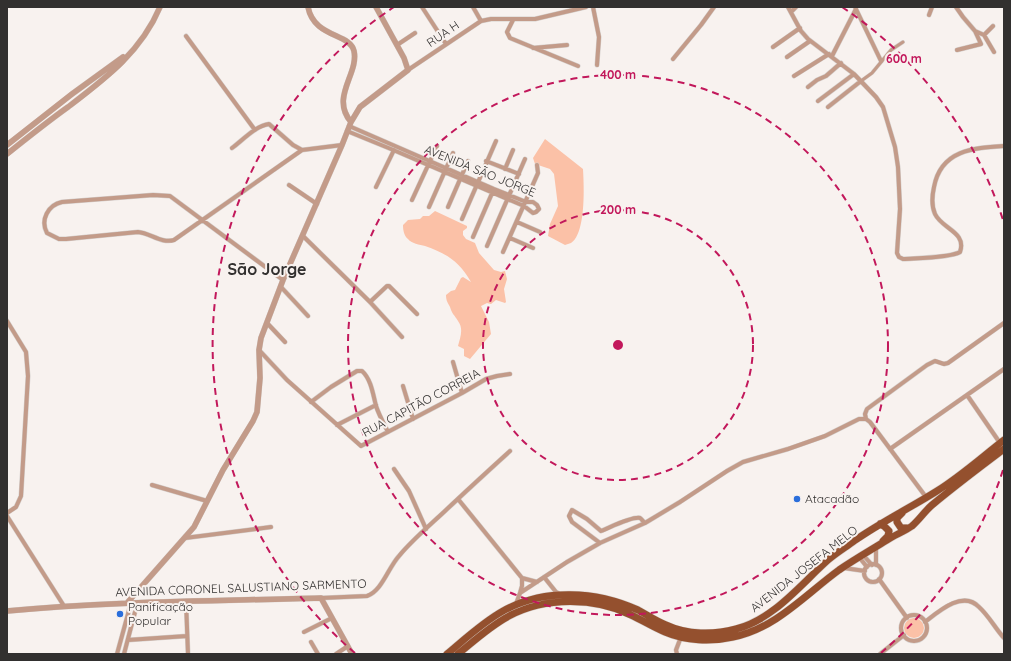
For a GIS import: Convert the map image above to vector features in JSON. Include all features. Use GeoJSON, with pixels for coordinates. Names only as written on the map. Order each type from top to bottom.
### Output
{"type":"FeatureCollection","features":[{"type":"Feature","properties":{"kind":"main road","name":"AVENIDA JOSEFA MELO"},"geometry":{"type":"LineString","coordinates":[[447,654],[489,620],[516,605],[541,598],[562,595],[589,596],[623,604],[667,626],[681,630],[700,633],[723,632],[736,629],[763,618],[854,541],[946,484],[1003,444]]}},
{"type":"Feature","properties":{"kind":"main road","name":"AVENIDA JOSEFA MELO"},"geometry":{"type":"LineString","coordinates":[[458,654],[494,625],[508,616],[531,607],[557,602],[574,601],[607,606],[630,614],[665,632],[681,638],[718,640],[750,632],[767,624],[787,611],[843,568],[916,522],[932,505],[1003,444]]}},
{"type":"Feature","properties":{"kind":"main road"},"geometry":{"type":"LineString","coordinates":[[907,528],[901,528],[898,524],[897,518],[900,514],[912,506]]}},
{"type":"Feature","properties":{"kind":"main road"},"geometry":{"type":"LineString","coordinates":[[877,546],[889,533],[887,528],[880,524]]}},
{"type":"Feature","properties":{"kind":"street"},"geometry":{"type":"LineString","coordinates":[[7,154],[122,63],[134,50],[150,28],[160,7]]}},
{"type":"Feature","properties":{"kind":"street"},"geometry":{"type":"LineString","coordinates":[[308,7],[309,13],[321,29],[349,43],[354,50],[352,68],[344,90],[344,117],[349,125]]}},
{"type":"Feature","properties":{"kind":"street"},"geometry":{"type":"LineString","coordinates":[[117,654],[129,603],[197,523],[223,470],[248,431],[257,412],[260,378],[259,350],[261,338],[283,280],[317,204],[349,125],[357,111],[408,70],[404,58],[376,7]]}},
{"type":"Feature","properties":{"kind":"street"},"geometry":{"type":"LineString","coordinates":[[422,7],[446,44]]}},
{"type":"Feature","properties":{"kind":"street"},"geometry":{"type":"LineString","coordinates":[[473,7],[481,21]]}},
{"type":"Feature","properties":{"kind":"street","name":"RUA H"},"geometry":{"type":"LineString","coordinates":[[408,70],[481,21],[491,19],[535,19],[586,7]]}},
{"type":"Feature","properties":{"kind":"street"},"geometry":{"type":"LineString","coordinates":[[593,7],[599,37],[597,65]]}},
{"type":"Feature","properties":{"kind":"street"},"geometry":{"type":"LineString","coordinates":[[673,59],[714,7]]}},
{"type":"Feature","properties":{"kind":"street"},"geometry":{"type":"LineString","coordinates":[[788,7],[800,28],[810,41],[854,74],[883,107],[895,147],[898,167],[900,208],[898,256],[903,259],[919,258],[955,254],[960,252],[961,242],[958,234],[940,222],[934,213],[932,201],[937,175],[946,161],[967,150],[1004,146]]}},
{"type":"Feature","properties":{"kind":"street"},"geometry":{"type":"LineString","coordinates":[[791,12],[796,7]]}},
{"type":"Feature","properties":{"kind":"street"},"geometry":{"type":"LineString","coordinates":[[929,16],[932,7]]}},
{"type":"Feature","properties":{"kind":"street"},"geometry":{"type":"LineString","coordinates":[[794,76],[830,55],[856,8]]}},
{"type":"Feature","properties":{"kind":"street"},"geometry":{"type":"LineString","coordinates":[[856,8],[881,61]]}},
{"type":"Feature","properties":{"kind":"street"},"geometry":{"type":"LineString","coordinates":[[956,50],[981,44],[975,31],[958,8]]}},
{"type":"Feature","properties":{"kind":"street"},"geometry":{"type":"LineString","coordinates":[[513,20],[507,29],[508,36],[531,48],[578,66]]}},
{"type":"Feature","properties":{"kind":"street"},"geometry":{"type":"LineString","coordinates":[[984,35],[993,26]]}},
{"type":"Feature","properties":{"kind":"street"},"geometry":{"type":"LineString","coordinates":[[773,46],[800,28]]}},
{"type":"Feature","properties":{"kind":"street"},"geometry":{"type":"LineString","coordinates":[[975,31],[984,35],[994,52]]}},
{"type":"Feature","properties":{"kind":"street"},"geometry":{"type":"LineString","coordinates":[[397,45],[415,34]]}},
{"type":"Feature","properties":{"kind":"street"},"geometry":{"type":"LineString","coordinates":[[186,36],[255,130]]}},
{"type":"Feature","properties":{"kind":"street"},"geometry":{"type":"LineString","coordinates":[[787,57],[810,41]]}},
{"type":"Feature","properties":{"kind":"street"},"geometry":{"type":"LineString","coordinates":[[828,107],[872,73],[891,50],[903,42]]}},
{"type":"Feature","properties":{"kind":"street"},"geometry":{"type":"LineString","coordinates":[[531,48],[567,45]]}},
{"type":"Feature","properties":{"kind":"street"},"geometry":{"type":"LineString","coordinates":[[7,145],[72,94],[134,50]]}},
{"type":"Feature","properties":{"kind":"street"},"geometry":{"type":"LineString","coordinates":[[808,87],[817,80],[826,76],[841,63]]}},
{"type":"Feature","properties":{"kind":"street"},"geometry":{"type":"LineString","coordinates":[[818,101],[854,74]]}},
{"type":"Feature","properties":{"kind":"street"},"geometry":{"type":"LineString","coordinates":[[345,108],[351,112],[357,111]]}},
{"type":"Feature","properties":{"kind":"street"},"geometry":{"type":"LineString","coordinates":[[345,108],[349,125]]}},
{"type":"Feature","properties":{"kind":"street"},"geometry":{"type":"LineString","coordinates":[[232,148],[255,130],[263,125],[269,124],[293,145],[302,150]]}},
{"type":"Feature","properties":{"kind":"street","name":"AVENIDA SÃO JORGE"},"geometry":{"type":"LineString","coordinates":[[349,125],[393,148],[525,204]]}},
{"type":"Feature","properties":{"kind":"street"},"geometry":{"type":"LineString","coordinates":[[462,219],[486,161],[496,142]]}},
{"type":"Feature","properties":{"kind":"street"},"geometry":{"type":"LineString","coordinates":[[283,280],[203,220],[170,196],[153,195],[56,203],[50,209],[45,219],[44,225],[48,233],[59,239],[144,232],[163,240],[174,240],[203,220],[302,150],[342,145]]}},
{"type":"Feature","properties":{"kind":"street"},"geometry":{"type":"LineString","coordinates":[[412,200],[437,146]]}},
{"type":"Feature","properties":{"kind":"street"},"geometry":{"type":"LineString","coordinates":[[376,187],[393,148]]}},
{"type":"Feature","properties":{"kind":"street"},"geometry":{"type":"LineString","coordinates":[[505,169],[513,150]]}},
{"type":"Feature","properties":{"kind":"street"},"geometry":{"type":"LineString","coordinates":[[429,207],[453,153]]}},
{"type":"Feature","properties":{"kind":"street"},"geometry":{"type":"LineString","coordinates":[[487,246],[525,159]]}},
{"type":"Feature","properties":{"kind":"street"},"geometry":{"type":"LineString","coordinates":[[448,207],[468,161]]}},
{"type":"Feature","properties":{"kind":"street"},"geometry":{"type":"LineString","coordinates":[[486,161],[519,174]]}},
{"type":"Feature","properties":{"kind":"street"},"geometry":{"type":"LineString","coordinates":[[503,252],[538,173],[537,165]]}},
{"type":"Feature","properties":{"kind":"street"},"geometry":{"type":"LineString","coordinates":[[289,185],[317,204]]}},
{"type":"Feature","properties":{"kind":"street"},"geometry":{"type":"LineString","coordinates":[[473,237],[493,191]]}},
{"type":"Feature","properties":{"kind":"street"},"geometry":{"type":"LineString","coordinates":[[517,222],[540,232]]}},
{"type":"Feature","properties":{"kind":"street"},"geometry":{"type":"LineString","coordinates":[[303,236],[370,302],[402,337]]}},
{"type":"Feature","properties":{"kind":"street"},"geometry":{"type":"LineString","coordinates":[[510,238],[532,248]]}},
{"type":"Feature","properties":{"kind":"street"},"geometry":{"type":"LineString","coordinates":[[370,302],[388,285],[417,314]]}},
{"type":"Feature","properties":{"kind":"street"},"geometry":{"type":"LineString","coordinates":[[281,287],[308,316]]}},
{"type":"Feature","properties":{"kind":"street"},"geometry":{"type":"LineString","coordinates":[[7,320],[26,352],[28,376],[21,496],[16,506],[7,513]]}},
{"type":"Feature","properties":{"kind":"street"},"geometry":{"type":"LineString","coordinates":[[267,323],[285,342]]}},
{"type":"Feature","properties":{"kind":"street"},"geometry":{"type":"LineString","coordinates":[[866,419],[865,414],[867,409],[926,365],[936,361],[944,364],[948,363],[1004,323]]}},
{"type":"Feature","properties":{"kind":"street","name":"RUA CAPITÃO CORREIA"},"geometry":{"type":"LineString","coordinates":[[259,350],[311,402],[360,446],[490,377],[510,374]]}},
{"type":"Feature","properties":{"kind":"street"},"geometry":{"type":"LineString","coordinates":[[453,362],[462,393]]}},
{"type":"Feature","properties":{"kind":"street"},"geometry":{"type":"LineString","coordinates":[[890,449],[1004,369]]}},
{"type":"Feature","properties":{"kind":"street"},"geometry":{"type":"LineString","coordinates":[[311,402],[331,387],[357,371],[362,370],[371,386],[376,405],[388,432]]}},
{"type":"Feature","properties":{"kind":"street"},"geometry":{"type":"LineString","coordinates":[[403,386],[413,419]]}},
{"type":"Feature","properties":{"kind":"street"},"geometry":{"type":"LineString","coordinates":[[968,395],[1003,444]]}},
{"type":"Feature","properties":{"kind":"street"},"geometry":{"type":"LineString","coordinates":[[337,425],[376,405]]}},
{"type":"Feature","properties":{"kind":"street"},"geometry":{"type":"LineString","coordinates":[[520,593],[600,543],[644,523],[744,462],[825,436],[859,419],[866,419],[870,422],[926,497]]}},
{"type":"Feature","properties":{"kind":"street","name":"AVENIDA CORONEL SALUSTIANO SARMENTO"},"geometry":{"type":"LineString","coordinates":[[7,611],[64,606],[129,603],[363,596],[374,593],[377,591],[398,556],[510,451]]}},
{"type":"Feature","properties":{"kind":"street"},"geometry":{"type":"LineString","coordinates":[[394,469],[410,490],[426,529]]}},
{"type":"Feature","properties":{"kind":"street"},"geometry":{"type":"LineString","coordinates":[[152,485],[207,501]]}},
{"type":"Feature","properties":{"kind":"street"},"geometry":{"type":"LineString","coordinates":[[458,499],[522,578],[537,582]]}},
{"type":"Feature","properties":{"kind":"street"},"geometry":{"type":"LineString","coordinates":[[600,543],[572,522],[569,516],[572,510],[587,519],[601,531],[621,522],[637,518],[641,519],[644,523]]}},
{"type":"Feature","properties":{"kind":"street"},"geometry":{"type":"LineString","coordinates":[[7,516],[64,606]]}},
{"type":"Feature","properties":{"kind":"street"},"geometry":{"type":"LineString","coordinates":[[185,538],[271,527]]}},
{"type":"Feature","properties":{"kind":"street"},"geometry":{"type":"LineString","coordinates":[[843,568],[870,567],[880,568],[882,572],[879,579],[873,582],[868,580],[865,576],[870,567],[877,546]]}},
{"type":"Feature","properties":{"kind":"street"},"geometry":{"type":"LineString","coordinates":[[861,556],[870,567]]}},
{"type":"Feature","properties":{"kind":"street"},"geometry":{"type":"LineString","coordinates":[[544,577],[556,592],[562,595]]}},
{"type":"Feature","properties":{"kind":"street"},"geometry":{"type":"LineString","coordinates":[[516,605],[522,586],[522,578]]}},
{"type":"Feature","properties":{"kind":"street"},"geometry":{"type":"LineString","coordinates":[[879,579],[907,618]]}},
{"type":"Feature","properties":{"kind":"street"},"geometry":{"type":"LineString","coordinates":[[321,598],[352,654]]}},
{"type":"Feature","properties":{"kind":"street"},"geometry":{"type":"LineString","coordinates":[[186,601],[188,654]]}},
{"type":"Feature","properties":{"kind":"street"},"geometry":{"type":"LineString","coordinates":[[925,622],[943,608],[957,602],[971,602],[980,608],[1004,638]]}},
{"type":"Feature","properties":{"kind":"street"},"geometry":{"type":"LineString","coordinates":[[124,654],[135,612]]}},
{"type":"Feature","properties":{"kind":"street"},"geometry":{"type":"LineString","coordinates":[[912,615],[917,616],[922,618],[925,622],[926,633],[921,638],[913,640],[906,638],[901,628],[902,624],[907,618],[912,615]]}},
{"type":"Feature","properties":{"kind":"street"},"geometry":{"type":"LineString","coordinates":[[304,632],[332,618]]}},
{"type":"Feature","properties":{"kind":"street"},"geometry":{"type":"LineString","coordinates":[[880,654],[904,635]]}},
{"type":"Feature","properties":{"kind":"street"},"geometry":{"type":"LineString","coordinates":[[128,640],[187,636]]}},
{"type":"Feature","properties":{"kind":"street"},"geometry":{"type":"LineString","coordinates":[[677,654],[676,650],[681,638]]}},
{"type":"Feature","properties":{"kind":"street"},"geometry":{"type":"LineString","coordinates":[[311,642],[318,654]]}},
{"type":"Feature","properties":{"kind":"street"},"geometry":{"type":"LineString","coordinates":[[336,654],[348,646]]}},
{"type":"Feature","properties":{"kind":"shaded area"},"geometry":{"type":"Polygon","coordinates":[[[545,139],[583,169],[584,186],[582,220],[576,238],[571,243],[565,245],[548,236],[550,224],[558,206],[554,174],[550,169],[535,164],[533,158],[545,139]]]}},
{"type":"Feature","properties":{"kind":"shaded area"},"geometry":{"type":"Polygon","coordinates":[[[435,211],[467,226],[467,228],[463,231],[463,235],[466,239],[475,243],[479,253],[494,270],[501,272],[505,271],[507,279],[504,289],[506,302],[496,300],[491,304],[487,303],[481,306],[489,322],[491,334],[470,359],[464,356],[464,349],[458,346],[461,327],[452,312],[446,295],[455,290],[461,278],[463,277],[471,282],[462,269],[452,259],[433,249],[411,242],[404,231],[403,225],[408,220],[420,219],[423,216],[429,216],[435,211]]]}},
{"type":"Feature","properties":{"kind":"shaded area"},"geometry":{"type":"Polygon","coordinates":[[[914,618],[921,621],[924,628],[921,635],[914,638],[907,635],[904,628],[907,621],[914,618]]]}},
{"type":"Feature","properties":{"kind":"place","name":"Atacadão"},"geometry":{"type":"Point","coordinates":[797,499]}},
{"type":"Feature","properties":{"kind":"place","name":"Panificação Popular"},"geometry":{"type":"Point","coordinates":[120,614]}},
{"type":"Feature","properties":{"kind":"district","name":"São Jorge"},"geometry":{"type":"Point","coordinates":[267,269]}}]}
